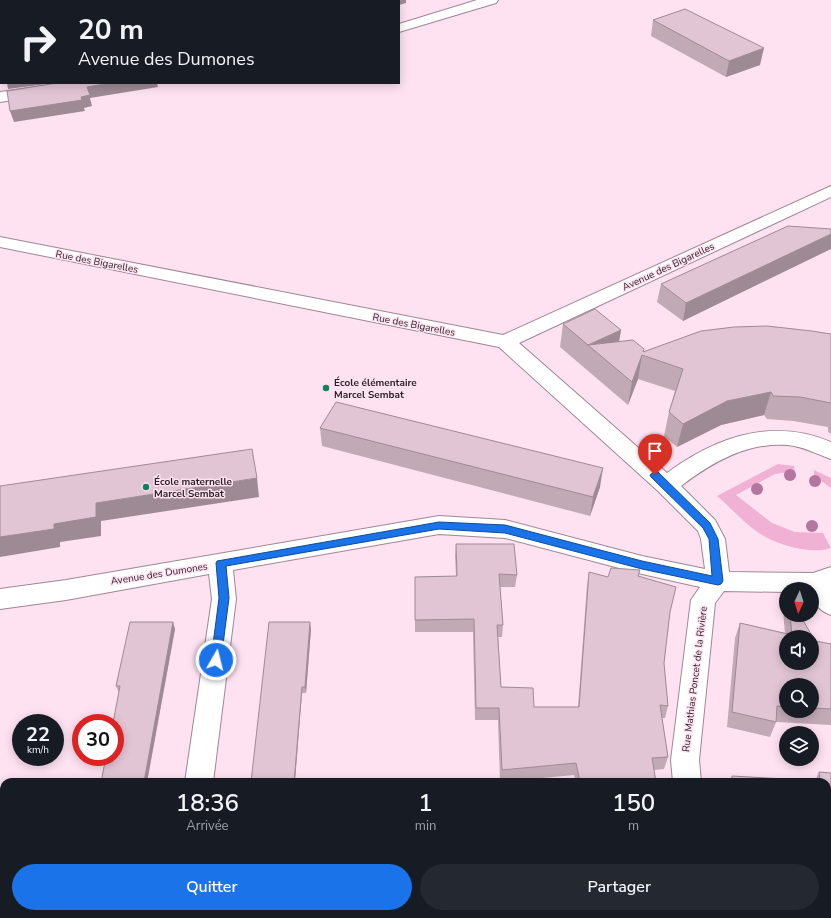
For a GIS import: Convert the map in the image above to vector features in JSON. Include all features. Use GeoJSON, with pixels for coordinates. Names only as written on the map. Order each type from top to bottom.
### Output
{"type":"FeatureCollection","features":[{"type":"Feature","properties":{"kind":"street"},"geometry":{"type":"LineString","coordinates":[[400,28],[491,0]]}},
{"type":"Feature","properties":{"kind":"street"},"geometry":{"type":"LineString","coordinates":[[0,97],[89,84]]}},
{"type":"Feature","properties":{"kind":"street","name":"Avenue des Bigarelles"},"geometry":{"type":"LineString","coordinates":[[505,342],[831,191]]}},
{"type":"Feature","properties":{"kind":"street","name":"Rue des Bigarelles"},"geometry":{"type":"LineString","coordinates":[[0,242],[505,342]]}},
{"type":"Feature","properties":{"kind":"street"},"geometry":{"type":"LineString","coordinates":[[505,342],[666,485],[707,526],[713,539],[718,581]]}},
{"type":"Feature","properties":{"kind":"street"},"geometry":{"type":"LineString","coordinates":[[666,485],[681,473],[736,443],[762,437],[791,438],[810,442],[831,451]]}},
{"type":"Feature","properties":{"kind":"street","name":"Avenue des Dumones"},"geometry":{"type":"LineString","coordinates":[[0,599],[66,590],[154,573],[439,525],[505,529],[642,565],[718,581],[775,583],[823,579]]}},
{"type":"Feature","properties":{"kind":"street"},"geometry":{"type":"LineString","coordinates":[[200,778],[224,598],[220,563]]}},
{"type":"Feature","properties":{"kind":"street"},"geometry":{"type":"LineString","coordinates":[[823,579],[831,605]]}},
{"type":"Feature","properties":{"kind":"street","name":"Rue Mathias Poncet de la Rivière"},"geometry":{"type":"LineString","coordinates":[[687,778],[685,760],[703,600],[718,581]]}},
{"type":"Feature","properties":{"kind":"shaded area"},"geometry":{"type":"Polygon","coordinates":[[[778,464],[794,466],[795,471],[775,474],[736,495],[772,523],[795,532],[823,533],[831,548],[814,550],[794,548],[766,537],[753,529],[717,496],[778,464]]]}},
{"type":"Feature","properties":{"kind":"shaded area"},"geometry":{"type":"Polygon","coordinates":[[[814,470],[831,478],[831,488],[814,476],[814,470]]]}},
{"type":"Feature","properties":{"kind":"building"},"geometry":{"type":"Polygon","coordinates":[[[685,9],[764,48],[729,61],[653,20],[685,9]]]}},
{"type":"Feature","properties":{"kind":"building"},"geometry":{"type":"Polygon","coordinates":[[[51,84],[104,84],[87,87],[90,95],[81,97],[82,100],[10,111],[7,91],[51,84]]]}},
{"type":"Feature","properties":{"kind":"building"},"geometry":{"type":"Polygon","coordinates":[[[788,226],[831,229],[831,234],[686,303],[661,284],[788,226]]]}},
{"type":"Feature","properties":{"kind":"building"},"geometry":{"type":"Polygon","coordinates":[[[595,309],[621,330],[588,345],[563,324],[595,309]]]}},
{"type":"Feature","properties":{"kind":"building"},"geometry":{"type":"Polygon","coordinates":[[[767,326],[831,334],[831,403],[800,397],[773,396],[771,392],[727,401],[683,424],[669,412],[683,369],[642,355],[632,382],[588,345],[633,340],[644,349],[643,352],[701,331],[734,327],[767,326]]]}},
{"type":"Feature","properties":{"kind":"building"},"geometry":{"type":"Polygon","coordinates":[[[336,402],[603,468],[593,497],[320,428],[336,402]]]}},
{"type":"Feature","properties":{"kind":"building"},"geometry":{"type":"Polygon","coordinates":[[[252,449],[257,478],[96,503],[96,517],[54,524],[54,529],[0,537],[0,486],[252,449]]]}},
{"type":"Feature","properties":{"kind":"building"},"geometry":{"type":"Polygon","coordinates":[[[456,544],[514,544],[517,575],[499,574],[503,625],[497,625],[501,687],[533,688],[534,707],[579,707],[589,572],[608,577],[611,568],[640,570],[638,576],[676,587],[670,612],[664,663],[668,706],[660,705],[668,757],[652,758],[655,778],[579,778],[576,763],[502,770],[499,708],[476,708],[474,619],[415,620],[415,577],[457,576],[456,544]]]}},
{"type":"Feature","properties":{"kind":"building"},"geometry":{"type":"Polygon","coordinates":[[[130,622],[173,622],[145,778],[102,778],[104,766],[124,766],[124,714],[115,714],[120,686],[116,686],[130,622]]]}},
{"type":"Feature","properties":{"kind":"building"},"geometry":{"type":"Polygon","coordinates":[[[269,622],[310,622],[305,687],[302,687],[294,778],[251,778],[269,622]]]}},
{"type":"Feature","properties":{"kind":"building"},"geometry":{"type":"Polygon","coordinates":[[[791,622],[804,622],[809,630],[792,630],[791,622]]]}},
{"type":"Feature","properties":{"kind":"building"},"geometry":{"type":"Polygon","coordinates":[[[740,623],[779,632],[779,670],[819,670],[819,642],[831,644],[831,709],[819,708],[819,678],[779,678],[779,706],[777,706],[776,722],[732,712],[740,623]]]}},
{"type":"Feature","properties":{"kind":"building"},"geometry":{"type":"Polygon","coordinates":[[[819,772],[831,773],[831,778],[820,778],[819,772]]]}},
{"type":"Feature","properties":{"kind":"building"},"geometry":{"type":"Polygon","coordinates":[[[732,776],[767,778],[732,778],[732,776]]]}},
{"type":"Feature","properties":{"kind":"place","name":"École élémentaire Marcel Sembat"},"geometry":{"type":"Point","coordinates":[326,388]}},
{"type":"Feature","properties":{"kind":"place","name":"École maternelle Marcel Sembat"},"geometry":{"type":"Point","coordinates":[146,487]}},
{"type":"Feature","properties":{"kind":"route"},"geometry":{"type":"LineString","coordinates":[[216,660],[224,598],[220,563],[439,525],[505,529],[674,573],[718,581],[715,547],[707,526],[655,475]]}}]}
